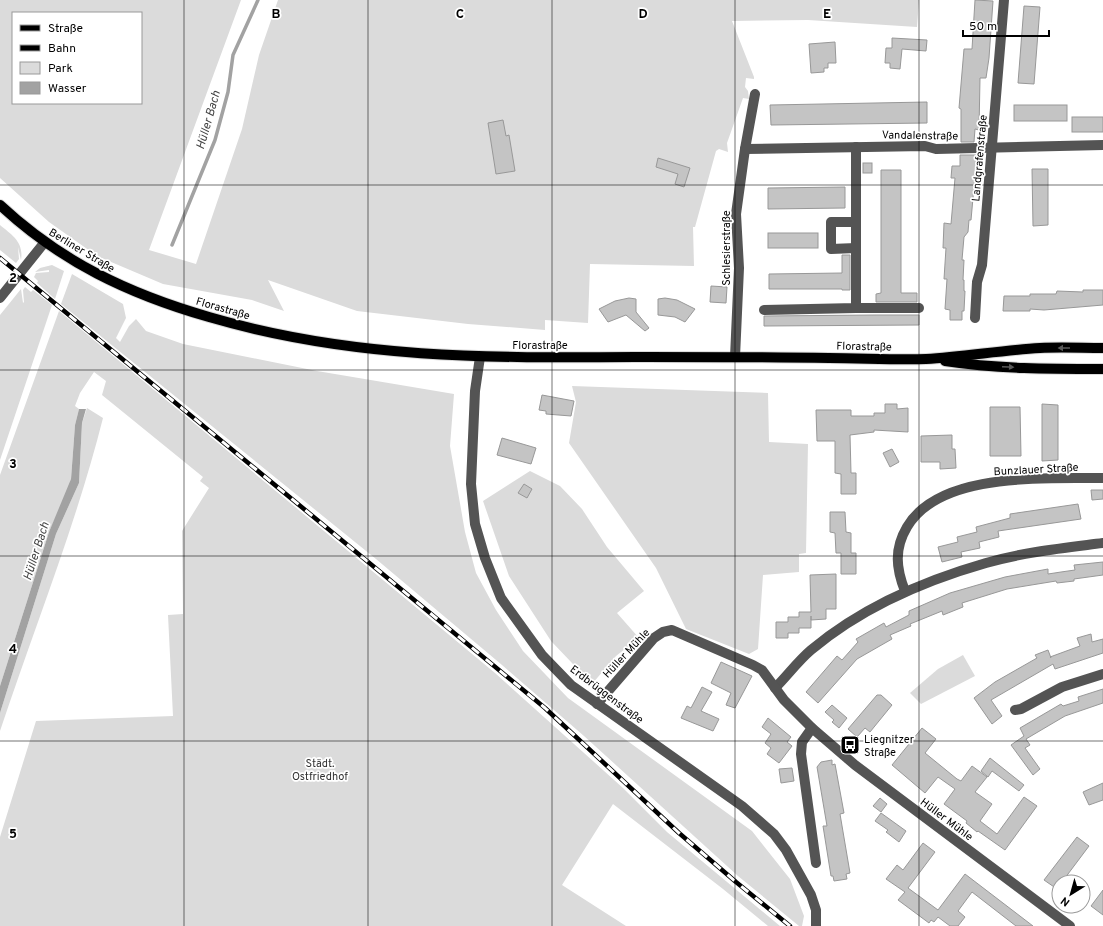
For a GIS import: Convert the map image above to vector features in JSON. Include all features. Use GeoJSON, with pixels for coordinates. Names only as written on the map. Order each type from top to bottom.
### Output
{"type":"FeatureCollection","features":[{"type":"Feature","properties":{"kind":"main road","name":"Berliner Straße"},"geometry":{"type":"LineString","coordinates":[[0,205],[44,243],[89,271],[159,301]]}},
{"type":"Feature","properties":{"kind":"main road","name":"Florastraße"},"geometry":{"type":"LineString","coordinates":[[159,301],[246,327],[323,343],[392,352],[480,357],[927,359],[1040,348],[1103,348]]}},
{"type":"Feature","properties":{"kind":"main road","name":"Florastraße"},"geometry":{"type":"LineString","coordinates":[[927,359],[975,365],[1040,369],[1103,369]]}},
{"type":"Feature","properties":{"kind":"street","name":"Landgrafenstraße"},"geometry":{"type":"LineString","coordinates":[[975,318],[977,282],[982,265],[1004,0]]}},
{"type":"Feature","properties":{"kind":"street","name":"Schlesierstraße"},"geometry":{"type":"LineString","coordinates":[[735,357],[739,268],[736,214],[755,94]]}},
{"type":"Feature","properties":{"kind":"street","name":"Vandalenstraße"},"geometry":{"type":"LineString","coordinates":[[745,150],[925,146],[936,149],[1103,145]]}},
{"type":"Feature","properties":{"kind":"street"},"geometry":{"type":"LineString","coordinates":[[856,147],[856,308]]}},
{"type":"Feature","properties":{"kind":"street"},"geometry":{"type":"LineString","coordinates":[[856,222],[831,222],[831,249],[856,248]]}},
{"type":"Feature","properties":{"kind":"street"},"geometry":{"type":"LineString","coordinates":[[0,298],[44,243]]}},
{"type":"Feature","properties":{"kind":"street"},"geometry":{"type":"LineString","coordinates":[[764,310],[919,308]]}},
{"type":"Feature","properties":{"kind":"street","name":"Erdbrüggenstraße"},"geometry":{"type":"LineString","coordinates":[[480,357],[475,391],[471,484],[475,524],[485,558],[501,598],[521,628],[547,660],[571,685],[742,806],[774,834],[786,850],[811,895],[816,910],[816,926]]}},
{"type":"Feature","properties":{"kind":"street","name":"Bunzlauer Straße"},"geometry":{"type":"LineString","coordinates":[[905,591],[898,575],[896,561],[901,536],[918,512],[934,502],[959,490],[1003,481],[1103,478]]}},
{"type":"Feature","properties":{"kind":"street"},"geometry":{"type":"LineString","coordinates":[[775,688],[816,647],[844,626],[905,591],[987,563],[1037,552],[1103,543]]}},
{"type":"Feature","properties":{"kind":"street","name":"Hüller Mühle"},"geometry":{"type":"LineString","coordinates":[[597,704],[654,638],[663,632],[672,630],[753,665],[762,670],[784,700],[812,728],[855,764],[1070,926]]}},
{"type":"Feature","properties":{"kind":"street"},"geometry":{"type":"LineString","coordinates":[[1015,710],[1021,709],[1062,687],[1103,674]]}},
{"type":"Feature","properties":{"kind":"street"},"geometry":{"type":"LineString","coordinates":[[812,728],[802,742],[801,754],[816,863]]}},
{"type":"Feature","properties":{"kind":"green space"},"geometry":{"type":"Polygon","coordinates":[[[0,0],[241,0],[149,250],[196,264],[242,129],[259,55],[278,0],[919,0],[917,27],[808,20],[732,21],[754,79],[746,78],[745,87],[748,91],[749,99],[743,98],[727,143],[728,152],[719,149],[716,151],[695,227],[693,227],[694,266],[590,264],[588,323],[545,320],[545,330],[468,324],[357,311],[268,280],[284,311],[252,300],[163,284],[97,256],[49,222],[0,178],[0,0]]]}},
{"type":"Feature","properties":{"kind":"green space"},"geometry":{"type":"Polygon","coordinates":[[[0,225],[13,236],[21,248],[21,260],[18,247],[19,259],[16,263],[0,250],[0,225]]]}},
{"type":"Feature","properties":{"kind":"green space"},"geometry":{"type":"Polygon","coordinates":[[[52,265],[64,271],[55,299],[37,283],[38,281],[34,277],[36,273],[49,272],[49,270],[35,272],[40,268],[52,265]]]}},
{"type":"Feature","properties":{"kind":"green space"},"geometry":{"type":"Polygon","coordinates":[[[72,274],[123,304],[126,318],[116,338],[120,342],[129,326],[136,319],[146,331],[183,344],[317,371],[454,394],[450,446],[465,532],[476,573],[496,610],[523,651],[568,698],[752,831],[790,879],[804,916],[802,926],[799,926],[738,876],[584,736],[376,559],[61,304],[72,274]]]}},
{"type":"Feature","properties":{"kind":"green space"},"geometry":{"type":"Polygon","coordinates":[[[25,287],[31,292],[33,290],[52,305],[0,460],[0,315],[21,289],[23,303],[24,302],[23,290],[25,287]]]}},
{"type":"Feature","properties":{"kind":"green space","name":"Städt. Ostfriedhof"},"geometry":{"type":"Polygon","coordinates":[[[59,311],[495,673],[623,788],[667,832],[780,926],[768,926],[723,889],[613,804],[562,885],[626,926],[0,926],[0,837],[36,721],[173,716],[168,615],[183,614],[182,531],[209,488],[200,481],[203,477],[102,395],[106,381],[94,372],[80,393],[75,406],[79,409],[75,425],[69,488],[49,532],[0,686],[0,475],[59,311]]]}},
{"type":"Feature","properties":{"kind":"green space"},"geometry":{"type":"Polygon","coordinates":[[[572,386],[768,393],[769,442],[808,444],[806,553],[799,554],[799,572],[763,575],[758,649],[749,654],[686,629],[656,568],[569,443],[576,402],[572,386]]]}},
{"type":"Feature","properties":{"kind":"green space"},"geometry":{"type":"Polygon","coordinates":[[[87,408],[103,418],[68,536],[0,731],[0,713],[56,534],[79,483],[82,423],[87,408]]]}},
{"type":"Feature","properties":{"kind":"green space"},"geometry":{"type":"Polygon","coordinates":[[[530,471],[560,486],[582,509],[607,547],[644,591],[617,613],[639,638],[616,656],[592,684],[551,641],[509,576],[483,501],[530,471]]]}},
{"type":"Feature","properties":{"kind":"green space"},"geometry":{"type":"Polygon","coordinates":[[[963,655],[975,676],[921,704],[910,693],[938,669],[963,655]]]}},
{"type":"Feature","properties":{"kind":"water"},"geometry":{"type":"Polygon","coordinates":[[[79,409],[86,409],[82,423],[79,483],[56,534],[0,713],[0,686],[49,532],[71,479],[75,425],[79,409]]]}},
{"type":"Feature","properties":{"kind":"building"},"geometry":{"type":"Polygon","coordinates":[[[975,0],[993,1],[989,58],[986,78],[980,78],[979,130],[975,129],[974,142],[961,142],[961,109],[959,108],[964,49],[972,49],[975,0]]]}},
{"type":"Feature","properties":{"kind":"building"},"geometry":{"type":"Polygon","coordinates":[[[1024,6],[1040,7],[1034,84],[1018,83],[1024,6]]]}},
{"type":"Feature","properties":{"kind":"building"},"geometry":{"type":"Polygon","coordinates":[[[892,38],[927,40],[926,51],[902,49],[900,69],[890,68],[890,63],[885,63],[886,48],[892,48],[892,38]]]}},
{"type":"Feature","properties":{"kind":"building"},"geometry":{"type":"Polygon","coordinates":[[[835,42],[836,63],[828,63],[828,68],[824,68],[824,72],[811,73],[809,44],[835,42]]]}},
{"type":"Feature","properties":{"kind":"building"},"geometry":{"type":"Polygon","coordinates":[[[927,102],[927,123],[771,125],[770,105],[927,102]]]}},
{"type":"Feature","properties":{"kind":"building"},"geometry":{"type":"Polygon","coordinates":[[[1014,105],[1067,105],[1067,121],[1014,121],[1014,105]]]}},
{"type":"Feature","properties":{"kind":"building"},"geometry":{"type":"Polygon","coordinates":[[[1072,117],[1103,117],[1103,132],[1072,132],[1072,117]]]}},
{"type":"Feature","properties":{"kind":"building"},"geometry":{"type":"Polygon","coordinates":[[[503,120],[506,136],[509,135],[515,171],[496,174],[488,123],[503,120]]]}},
{"type":"Feature","properties":{"kind":"building"},"geometry":{"type":"Polygon","coordinates":[[[960,155],[976,155],[976,165],[971,220],[969,220],[968,232],[964,237],[962,260],[964,260],[964,311],[962,311],[962,320],[950,320],[950,310],[945,309],[947,279],[944,279],[946,248],[943,248],[944,223],[951,224],[955,178],[951,178],[952,166],[960,166],[960,155]]]}},
{"type":"Feature","properties":{"kind":"building"},"geometry":{"type":"Polygon","coordinates":[[[658,158],[690,168],[684,187],[675,184],[678,174],[656,167],[658,158]]]}},
{"type":"Feature","properties":{"kind":"building"},"geometry":{"type":"Polygon","coordinates":[[[863,163],[872,163],[872,173],[863,173],[863,163]]]}},
{"type":"Feature","properties":{"kind":"building"},"geometry":{"type":"Polygon","coordinates":[[[1032,169],[1048,169],[1048,225],[1033,226],[1032,169]]]}},
{"type":"Feature","properties":{"kind":"building"},"geometry":{"type":"Polygon","coordinates":[[[881,170],[901,170],[901,293],[917,293],[917,302],[876,302],[876,294],[881,293],[881,170]]]}},
{"type":"Feature","properties":{"kind":"building"},"geometry":{"type":"Polygon","coordinates":[[[845,187],[845,208],[768,209],[768,188],[845,187]]]}},
{"type":"Feature","properties":{"kind":"building"},"geometry":{"type":"Polygon","coordinates":[[[768,233],[818,233],[818,248],[768,248],[768,233]]]}},
{"type":"Feature","properties":{"kind":"building"},"geometry":{"type":"Polygon","coordinates":[[[842,255],[850,255],[850,290],[769,289],[769,274],[842,273],[842,255]]]}},
{"type":"Feature","properties":{"kind":"building"},"geometry":{"type":"Polygon","coordinates":[[[711,286],[727,287],[726,303],[710,302],[711,286]]]}},
{"type":"Feature","properties":{"kind":"building"},"geometry":{"type":"Polygon","coordinates":[[[1083,290],[1103,290],[1103,305],[1044,310],[1030,309],[1030,311],[1003,311],[1004,296],[1056,294],[1057,291],[1083,292],[1083,290]]]}},
{"type":"Feature","properties":{"kind":"building"},"geometry":{"type":"Polygon","coordinates":[[[629,298],[636,299],[636,312],[649,328],[645,331],[626,315],[608,322],[599,309],[615,301],[629,298]]]}},
{"type":"Feature","properties":{"kind":"building"},"geometry":{"type":"Polygon","coordinates":[[[665,298],[677,300],[695,309],[685,322],[675,317],[658,315],[658,299],[665,298]]]}},
{"type":"Feature","properties":{"kind":"building"},"geometry":{"type":"Polygon","coordinates":[[[919,315],[919,325],[764,326],[764,316],[919,315]]]}},
{"type":"Feature","properties":{"kind":"building"},"geometry":{"type":"Polygon","coordinates":[[[542,395],[574,401],[571,416],[546,414],[546,411],[539,410],[542,395]]]}},
{"type":"Feature","properties":{"kind":"building"},"geometry":{"type":"Polygon","coordinates":[[[885,404],[897,404],[897,409],[908,408],[908,432],[874,430],[874,432],[850,435],[851,473],[856,473],[856,494],[841,494],[841,474],[835,473],[835,441],[817,441],[816,410],[851,410],[851,416],[874,416],[874,413],[885,413],[885,404]]]}},
{"type":"Feature","properties":{"kind":"building"},"geometry":{"type":"Polygon","coordinates":[[[1042,404],[1058,405],[1058,460],[1042,461],[1042,404]]]}},
{"type":"Feature","properties":{"kind":"building"},"geometry":{"type":"Polygon","coordinates":[[[990,407],[1020,407],[1021,456],[990,456],[990,407]]]}},
{"type":"Feature","properties":{"kind":"building"},"geometry":{"type":"Polygon","coordinates":[[[952,435],[952,449],[955,449],[956,468],[940,469],[940,462],[921,462],[921,436],[952,435]]]}},
{"type":"Feature","properties":{"kind":"building"},"geometry":{"type":"Polygon","coordinates":[[[502,438],[536,448],[531,464],[497,455],[502,438]]]}},
{"type":"Feature","properties":{"kind":"building"},"geometry":{"type":"Polygon","coordinates":[[[892,449],[899,462],[890,467],[883,453],[892,449]]]}},
{"type":"Feature","properties":{"kind":"building"},"geometry":{"type":"Polygon","coordinates":[[[524,484],[532,489],[527,498],[518,493],[524,484]]]}},
{"type":"Feature","properties":{"kind":"building"},"geometry":{"type":"Polygon","coordinates":[[[1091,490],[1103,490],[1103,499],[1092,500],[1091,490]]]}},
{"type":"Feature","properties":{"kind":"building"},"geometry":{"type":"Polygon","coordinates":[[[1078,504],[1081,519],[998,531],[999,537],[979,542],[980,548],[961,552],[962,557],[942,562],[938,547],[958,542],[957,537],[977,532],[976,527],[1010,518],[1010,514],[1078,504]]]}},
{"type":"Feature","properties":{"kind":"building"},"geometry":{"type":"Polygon","coordinates":[[[830,512],[845,512],[846,532],[851,533],[851,553],[856,553],[856,574],[841,574],[841,553],[836,553],[835,533],[830,532],[830,512]]]}},
{"type":"Feature","properties":{"kind":"building"},"geometry":{"type":"Polygon","coordinates":[[[1103,562],[1103,575],[1074,579],[1074,581],[1057,583],[1056,581],[1007,589],[962,603],[963,607],[943,615],[942,611],[910,624],[911,626],[890,635],[892,639],[857,659],[818,703],[806,692],[837,656],[842,660],[858,642],[856,639],[884,623],[886,627],[909,615],[909,611],[950,593],[1005,577],[1048,569],[1048,574],[1075,570],[1074,565],[1103,562]]]}},
{"type":"Feature","properties":{"kind":"building"},"geometry":{"type":"Polygon","coordinates":[[[836,574],[836,609],[826,609],[826,619],[811,620],[811,628],[799,628],[799,633],[788,633],[788,638],[776,638],[776,622],[788,622],[788,617],[799,617],[799,612],[811,612],[810,575],[836,574]]]}},
{"type":"Feature","properties":{"kind":"building"},"geometry":{"type":"Polygon","coordinates":[[[1091,634],[1092,642],[1103,639],[1103,653],[1055,669],[1053,664],[991,700],[1002,716],[992,724],[974,698],[995,682],[1037,658],[1035,655],[1048,650],[1051,657],[1080,646],[1077,638],[1091,634]]]}},
{"type":"Feature","properties":{"kind":"building"},"geometry":{"type":"Polygon","coordinates":[[[721,662],[752,676],[735,708],[726,705],[731,693],[711,683],[721,662]]]}},
{"type":"Feature","properties":{"kind":"building"},"geometry":{"type":"Polygon","coordinates":[[[702,687],[712,692],[701,711],[719,719],[713,731],[681,718],[687,706],[691,708],[702,687]]]}},
{"type":"Feature","properties":{"kind":"building"},"geometry":{"type":"Polygon","coordinates":[[[1103,689],[1103,703],[1065,716],[1026,739],[1030,745],[1025,748],[1040,769],[1033,775],[1011,745],[1024,736],[1020,728],[1061,704],[1063,706],[1079,701],[1078,697],[1103,689]]]}},
{"type":"Feature","properties":{"kind":"building"},"geometry":{"type":"Polygon","coordinates":[[[877,695],[881,695],[892,705],[870,732],[865,728],[857,737],[848,729],[877,695]]]}},
{"type":"Feature","properties":{"kind":"building"},"geometry":{"type":"Polygon","coordinates":[[[832,705],[847,718],[839,728],[832,722],[834,720],[825,712],[832,705]]]}},
{"type":"Feature","properties":{"kind":"building"},"geometry":{"type":"Polygon","coordinates":[[[768,718],[791,737],[787,742],[792,746],[779,763],[767,754],[771,748],[765,743],[771,734],[762,727],[768,718]]]}},
{"type":"Feature","properties":{"kind":"building"},"geometry":{"type":"Polygon","coordinates":[[[922,728],[936,739],[925,753],[957,779],[961,781],[972,766],[987,777],[975,792],[992,804],[980,821],[997,834],[1024,797],[1037,806],[1005,850],[978,831],[977,832],[966,823],[967,821],[944,804],[955,789],[938,777],[925,793],[892,765],[922,728]]]}},
{"type":"Feature","properties":{"kind":"building"},"geometry":{"type":"Polygon","coordinates":[[[990,758],[1024,785],[1019,791],[992,771],[988,777],[981,771],[990,758]]]}},
{"type":"Feature","properties":{"kind":"building"},"geometry":{"type":"Polygon","coordinates":[[[832,760],[832,765],[835,764],[844,813],[840,814],[850,873],[846,874],[847,879],[834,881],[833,876],[831,876],[823,826],[827,826],[817,767],[821,762],[832,760]]]}},
{"type":"Feature","properties":{"kind":"building"},"geometry":{"type":"Polygon","coordinates":[[[792,768],[794,781],[781,783],[779,769],[792,768]]]}},
{"type":"Feature","properties":{"kind":"building"},"geometry":{"type":"Polygon","coordinates":[[[1103,783],[1103,800],[1089,805],[1083,792],[1103,783]]]}},
{"type":"Feature","properties":{"kind":"building"},"geometry":{"type":"Polygon","coordinates":[[[880,798],[887,804],[881,812],[873,806],[880,798]]]}},
{"type":"Feature","properties":{"kind":"building"},"geometry":{"type":"Polygon","coordinates":[[[881,813],[906,831],[899,842],[886,832],[888,830],[875,821],[881,813]]]}},
{"type":"Feature","properties":{"kind":"building"},"geometry":{"type":"Polygon","coordinates":[[[1077,837],[1089,846],[1068,874],[1051,874],[1051,885],[1044,880],[1077,837]]]}},
{"type":"Feature","properties":{"kind":"building"},"geometry":{"type":"Polygon","coordinates":[[[923,843],[935,852],[908,888],[938,910],[965,874],[1033,926],[1016,926],[972,892],[958,911],[965,917],[958,926],[950,926],[938,917],[934,922],[931,920],[929,923],[898,900],[905,892],[886,879],[897,865],[903,870],[923,843]]]}},
{"type":"Feature","properties":{"kind":"building"},"geometry":{"type":"Polygon","coordinates":[[[1103,890],[1103,915],[1091,906],[1103,890]]]}},
{"type":"Feature","properties":{"kind":"waterway","name":"Hüller Bach"},"geometry":{"type":"LineString","coordinates":[[172,245],[215,140],[228,92],[233,55],[258,0]]}},
{"type":"Feature","properties":{"kind":"railway"},"geometry":{"type":"LineString","coordinates":[[0,258],[545,708],[679,833],[790,926]]}},
{"type":"Feature","properties":{"kind":"place","name":"Liegnitzer Straße"},"geometry":{"type":"Point","coordinates":[850,745]}}]}
